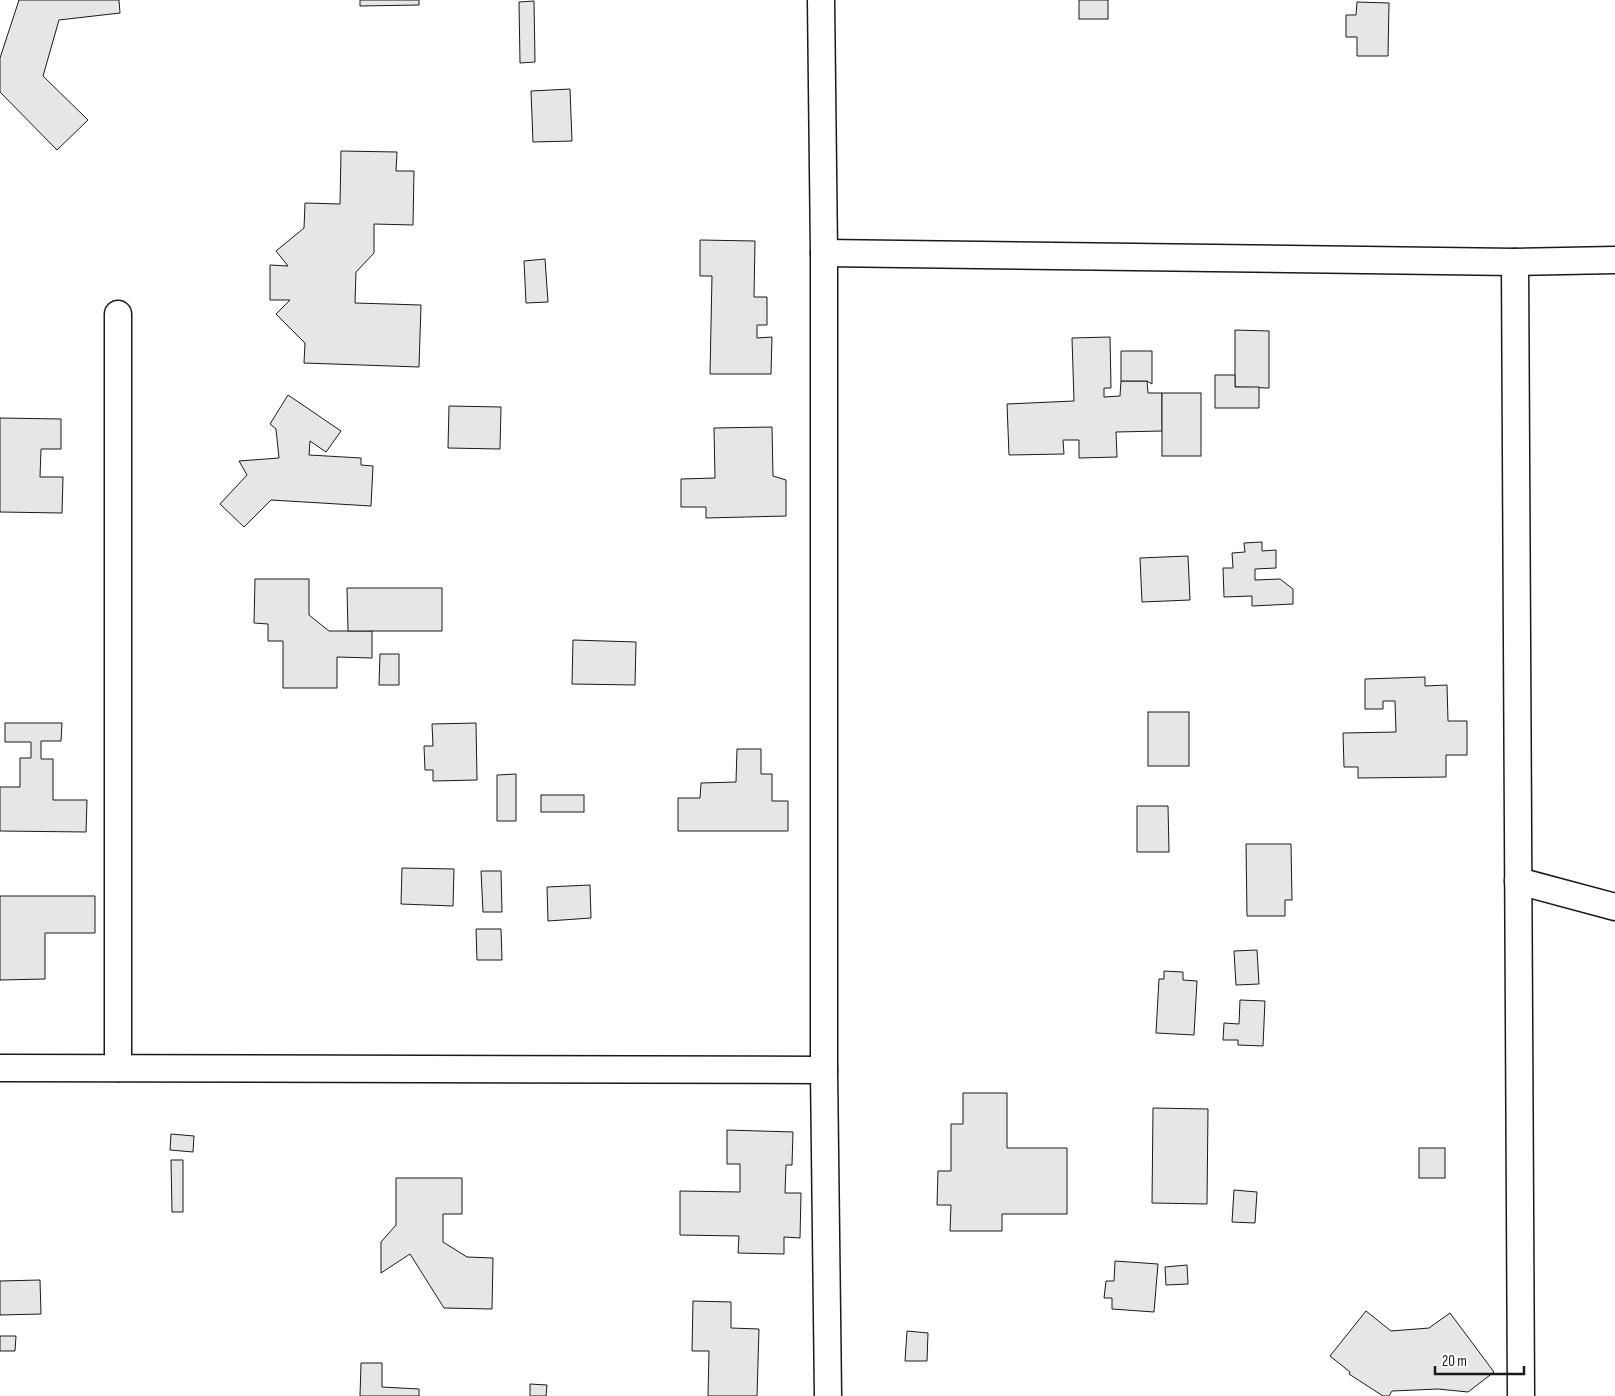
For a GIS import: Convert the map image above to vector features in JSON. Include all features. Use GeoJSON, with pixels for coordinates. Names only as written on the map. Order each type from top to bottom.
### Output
{"type":"FeatureCollection","features":[{"type":"Feature","properties":{"kind":"street"},"geometry":{"type":"LineString","coordinates":[[821,0],[824,252],[824,1070],[828,1396]]}},
{"type":"Feature","properties":{"kind":"street"},"geometry":{"type":"LineString","coordinates":[[824,252],[1516,262],[1615,260]]}},
{"type":"Feature","properties":{"kind":"street"},"geometry":{"type":"LineString","coordinates":[[1516,262],[1521,1396]]}},
{"type":"Feature","properties":{"kind":"street"},"geometry":{"type":"LineString","coordinates":[[118,314],[118,1068]]}},
{"type":"Feature","properties":{"kind":"street"},"geometry":{"type":"LineString","coordinates":[[1518,881],[1615,907]]}},
{"type":"Feature","properties":{"kind":"street"},"geometry":{"type":"LineString","coordinates":[[0,1068],[824,1070]]}},
{"type":"Feature","properties":{"kind":"building"},"geometry":{"type":"Polygon","coordinates":[[[19,0],[119,0],[120,13],[59,20],[43,76],[88,120],[57,150],[0,92],[0,58],[19,0]]]}},
{"type":"Feature","properties":{"kind":"building"},"geometry":{"type":"Polygon","coordinates":[[[360,0],[419,0],[419,5],[360,6],[360,0]]]}},
{"type":"Feature","properties":{"kind":"building"},"geometry":{"type":"Polygon","coordinates":[[[1079,0],[1108,0],[1108,19],[1079,19],[1079,0]]]}},
{"type":"Feature","properties":{"kind":"building"},"geometry":{"type":"Polygon","coordinates":[[[534,1],[535,62],[520,63],[519,2],[534,1]]]}},
{"type":"Feature","properties":{"kind":"building"},"geometry":{"type":"Polygon","coordinates":[[[1357,2],[1389,3],[1388,56],[1357,56],[1357,37],[1346,37],[1346,15],[1356,15],[1357,2]]]}},
{"type":"Feature","properties":{"kind":"building"},"geometry":{"type":"Polygon","coordinates":[[[570,89],[572,141],[533,142],[531,91],[570,89]]]}},
{"type":"Feature","properties":{"kind":"building"},"geometry":{"type":"Polygon","coordinates":[[[341,151],[397,152],[396,171],[414,171],[413,225],[374,224],[374,253],[356,272],[355,303],[421,305],[419,367],[304,363],[305,343],[276,314],[290,300],[270,300],[270,265],[288,266],[276,251],[304,228],[305,203],[340,204],[341,151]]]}},
{"type":"Feature","properties":{"kind":"building"},"geometry":{"type":"Polygon","coordinates":[[[700,240],[755,241],[754,297],[767,297],[767,325],[757,325],[757,338],[772,337],[771,374],[710,374],[712,276],[700,276],[700,240]]]}},
{"type":"Feature","properties":{"kind":"building"},"geometry":{"type":"Polygon","coordinates":[[[545,259],[548,302],[526,303],[524,261],[545,259]]]}},
{"type":"Feature","properties":{"kind":"building"},"geometry":{"type":"Polygon","coordinates":[[[1235,330],[1269,331],[1269,388],[1235,387],[1235,330]]]}},
{"type":"Feature","properties":{"kind":"building"},"geometry":{"type":"Polygon","coordinates":[[[1110,337],[1111,388],[1104,388],[1104,397],[1120,396],[1121,381],[1147,381],[1148,393],[1162,393],[1162,431],[1116,432],[1117,457],[1079,458],[1079,440],[1063,440],[1064,454],[1009,455],[1007,404],[1074,401],[1072,338],[1110,337]]]}},
{"type":"Feature","properties":{"kind":"building"},"geometry":{"type":"Polygon","coordinates":[[[1121,351],[1152,351],[1152,384],[1147,381],[1121,381],[1121,351]]]}},
{"type":"Feature","properties":{"kind":"building"},"geometry":{"type":"Polygon","coordinates":[[[1215,375],[1235,375],[1235,387],[1259,387],[1259,408],[1215,408],[1215,375]]]}},
{"type":"Feature","properties":{"kind":"building"},"geometry":{"type":"Polygon","coordinates":[[[1162,393],[1201,393],[1201,456],[1162,456],[1162,393]]]}},
{"type":"Feature","properties":{"kind":"building"},"geometry":{"type":"Polygon","coordinates":[[[288,395],[341,431],[326,452],[310,441],[309,455],[361,458],[361,465],[373,466],[371,506],[271,500],[244,527],[220,504],[247,475],[239,461],[279,458],[276,429],[270,424],[288,395]]]}},
{"type":"Feature","properties":{"kind":"building"},"geometry":{"type":"Polygon","coordinates":[[[449,406],[501,407],[500,449],[448,448],[449,406]]]}},
{"type":"Feature","properties":{"kind":"building"},"geometry":{"type":"Polygon","coordinates":[[[0,418],[61,419],[61,449],[41,449],[40,477],[63,477],[62,513],[0,512],[0,418]]]}},
{"type":"Feature","properties":{"kind":"building"},"geometry":{"type":"Polygon","coordinates":[[[772,427],[773,476],[786,480],[786,516],[706,518],[706,507],[681,507],[681,479],[715,478],[714,428],[772,427]]]}},
{"type":"Feature","properties":{"kind":"building"},"geometry":{"type":"Polygon","coordinates":[[[1262,542],[1262,551],[1276,550],[1276,568],[1255,569],[1255,580],[1280,579],[1293,589],[1293,604],[1252,606],[1252,596],[1224,597],[1223,568],[1233,568],[1232,553],[1245,552],[1244,543],[1262,542]]]}},
{"type":"Feature","properties":{"kind":"building"},"geometry":{"type":"Polygon","coordinates":[[[1188,556],[1190,600],[1142,602],[1140,558],[1188,556]]]}},
{"type":"Feature","properties":{"kind":"building"},"geometry":{"type":"Polygon","coordinates":[[[255,579],[309,579],[309,615],[329,631],[372,631],[372,658],[337,657],[337,688],[283,688],[283,641],[268,641],[268,624],[254,623],[255,579]]]}},
{"type":"Feature","properties":{"kind":"building"},"geometry":{"type":"Polygon","coordinates":[[[347,588],[442,588],[442,631],[348,631],[347,588]]]}},
{"type":"Feature","properties":{"kind":"building"},"geometry":{"type":"Polygon","coordinates":[[[573,640],[636,642],[635,685],[572,684],[573,640]]]}},
{"type":"Feature","properties":{"kind":"building"},"geometry":{"type":"Polygon","coordinates":[[[380,654],[399,654],[399,685],[379,685],[380,654]]]}},
{"type":"Feature","properties":{"kind":"building"},"geometry":{"type":"Polygon","coordinates":[[[1425,677],[1425,686],[1447,685],[1448,721],[1467,721],[1467,755],[1446,755],[1446,777],[1358,778],[1358,767],[1344,767],[1343,733],[1396,732],[1395,701],[1383,701],[1383,709],[1365,709],[1365,679],[1425,677]]]}},
{"type":"Feature","properties":{"kind":"building"},"geometry":{"type":"Polygon","coordinates":[[[1148,712],[1189,712],[1189,766],[1148,766],[1148,712]]]}},
{"type":"Feature","properties":{"kind":"building"},"geometry":{"type":"Polygon","coordinates":[[[5,723],[62,723],[61,741],[41,741],[41,759],[53,759],[53,800],[87,800],[86,832],[0,831],[0,787],[20,787],[20,758],[31,758],[31,742],[5,742],[5,723]]]}},
{"type":"Feature","properties":{"kind":"building"},"geometry":{"type":"Polygon","coordinates":[[[476,723],[477,780],[433,781],[433,770],[425,770],[424,746],[433,746],[432,724],[476,723]]]}},
{"type":"Feature","properties":{"kind":"building"},"geometry":{"type":"Polygon","coordinates":[[[737,749],[761,749],[761,774],[772,774],[772,801],[788,801],[788,831],[678,831],[678,798],[700,798],[701,783],[736,782],[737,749]]]}},
{"type":"Feature","properties":{"kind":"building"},"geometry":{"type":"Polygon","coordinates":[[[516,774],[516,821],[497,821],[497,775],[516,774]]]}},
{"type":"Feature","properties":{"kind":"building"},"geometry":{"type":"Polygon","coordinates":[[[541,795],[584,795],[584,812],[541,812],[541,795]]]}},
{"type":"Feature","properties":{"kind":"building"},"geometry":{"type":"Polygon","coordinates":[[[1137,806],[1168,806],[1169,852],[1137,852],[1137,806]]]}},
{"type":"Feature","properties":{"kind":"building"},"geometry":{"type":"Polygon","coordinates":[[[1246,844],[1291,844],[1292,900],[1285,900],[1285,916],[1247,916],[1246,844]]]}},
{"type":"Feature","properties":{"kind":"building"},"geometry":{"type":"Polygon","coordinates":[[[402,868],[454,869],[453,906],[401,904],[402,868]]]}},
{"type":"Feature","properties":{"kind":"building"},"geometry":{"type":"Polygon","coordinates":[[[481,871],[501,871],[502,912],[483,912],[481,871]]]}},
{"type":"Feature","properties":{"kind":"building"},"geometry":{"type":"Polygon","coordinates":[[[590,885],[591,918],[548,921],[547,887],[590,885]]]}},
{"type":"Feature","properties":{"kind":"building"},"geometry":{"type":"Polygon","coordinates":[[[0,896],[95,896],[95,933],[45,933],[45,979],[0,980],[0,896]]]}},
{"type":"Feature","properties":{"kind":"building"},"geometry":{"type":"Polygon","coordinates":[[[476,929],[501,929],[502,960],[477,960],[476,929]]]}},
{"type":"Feature","properties":{"kind":"building"},"geometry":{"type":"Polygon","coordinates":[[[1257,950],[1259,984],[1236,985],[1234,951],[1257,950]]]}},
{"type":"Feature","properties":{"kind":"building"},"geometry":{"type":"Polygon","coordinates":[[[1164,971],[1183,972],[1183,980],[1197,981],[1194,1035],[1156,1033],[1159,979],[1164,979],[1164,971]]]}},
{"type":"Feature","properties":{"kind":"building"},"geometry":{"type":"Polygon","coordinates":[[[1240,1000],[1265,1001],[1263,1046],[1238,1045],[1238,1040],[1223,1040],[1224,1023],[1239,1024],[1240,1000]]]}},
{"type":"Feature","properties":{"kind":"building"},"geometry":{"type":"Polygon","coordinates":[[[963,1093],[1007,1093],[1007,1148],[1067,1148],[1067,1214],[1002,1214],[1002,1231],[950,1231],[951,1205],[937,1205],[938,1171],[951,1171],[951,1124],[963,1124],[963,1093]]]}},
{"type":"Feature","properties":{"kind":"building"},"geometry":{"type":"Polygon","coordinates":[[[1153,1108],[1208,1109],[1207,1204],[1152,1203],[1153,1108]]]}},
{"type":"Feature","properties":{"kind":"building"},"geometry":{"type":"Polygon","coordinates":[[[727,1130],[793,1132],[792,1165],[786,1165],[785,1193],[801,1193],[800,1238],[784,1237],[784,1254],[738,1253],[739,1236],[680,1235],[680,1191],[740,1192],[740,1164],[727,1164],[727,1130]]]}},
{"type":"Feature","properties":{"kind":"building"},"geometry":{"type":"Polygon","coordinates":[[[171,1134],[194,1136],[193,1152],[170,1150],[171,1134]]]}},
{"type":"Feature","properties":{"kind":"building"},"geometry":{"type":"Polygon","coordinates":[[[1419,1148],[1445,1148],[1445,1178],[1419,1178],[1419,1148]]]}},
{"type":"Feature","properties":{"kind":"building"},"geometry":{"type":"Polygon","coordinates":[[[171,1160],[183,1160],[183,1212],[172,1212],[171,1160]]]}},
{"type":"Feature","properties":{"kind":"building"},"geometry":{"type":"Polygon","coordinates":[[[396,1178],[462,1178],[462,1214],[443,1214],[443,1242],[467,1257],[493,1258],[492,1309],[444,1308],[410,1254],[381,1273],[381,1242],[396,1225],[396,1178]]]}},
{"type":"Feature","properties":{"kind":"building"},"geometry":{"type":"Polygon","coordinates":[[[1234,1190],[1257,1192],[1255,1223],[1232,1222],[1234,1190]]]}},
{"type":"Feature","properties":{"kind":"building"},"geometry":{"type":"Polygon","coordinates":[[[1115,1261],[1158,1264],[1154,1312],[1112,1309],[1112,1298],[1104,1298],[1106,1281],[1114,1281],[1115,1261]]]}},
{"type":"Feature","properties":{"kind":"building"},"geometry":{"type":"Polygon","coordinates":[[[1187,1265],[1188,1284],[1166,1285],[1165,1267],[1187,1265]]]}},
{"type":"Feature","properties":{"kind":"building"},"geometry":{"type":"Polygon","coordinates":[[[40,1280],[41,1314],[0,1315],[0,1281],[40,1280]]]}},
{"type":"Feature","properties":{"kind":"building"},"geometry":{"type":"Polygon","coordinates":[[[693,1301],[731,1302],[731,1328],[759,1329],[757,1396],[708,1396],[709,1351],[692,1351],[693,1301]]]}},
{"type":"Feature","properties":{"kind":"building"},"geometry":{"type":"Polygon","coordinates":[[[1366,1311],[1391,1331],[1429,1328],[1450,1313],[1494,1372],[1468,1392],[1438,1389],[1392,1391],[1389,1396],[1383,1396],[1349,1374],[1350,1372],[1330,1356],[1366,1311]]]}},
{"type":"Feature","properties":{"kind":"building"},"geometry":{"type":"Polygon","coordinates":[[[907,1331],[928,1333],[927,1361],[905,1361],[907,1331]]]}},
{"type":"Feature","properties":{"kind":"building"},"geometry":{"type":"Polygon","coordinates":[[[0,1336],[16,1336],[15,1351],[0,1351],[0,1336]]]}},
{"type":"Feature","properties":{"kind":"building"},"geometry":{"type":"Polygon","coordinates":[[[361,1363],[382,1363],[382,1387],[419,1389],[419,1396],[360,1396],[361,1363]]]}},
{"type":"Feature","properties":{"kind":"building"},"geometry":{"type":"Polygon","coordinates":[[[530,1384],[547,1385],[546,1396],[530,1396],[530,1384]]]}}]}
